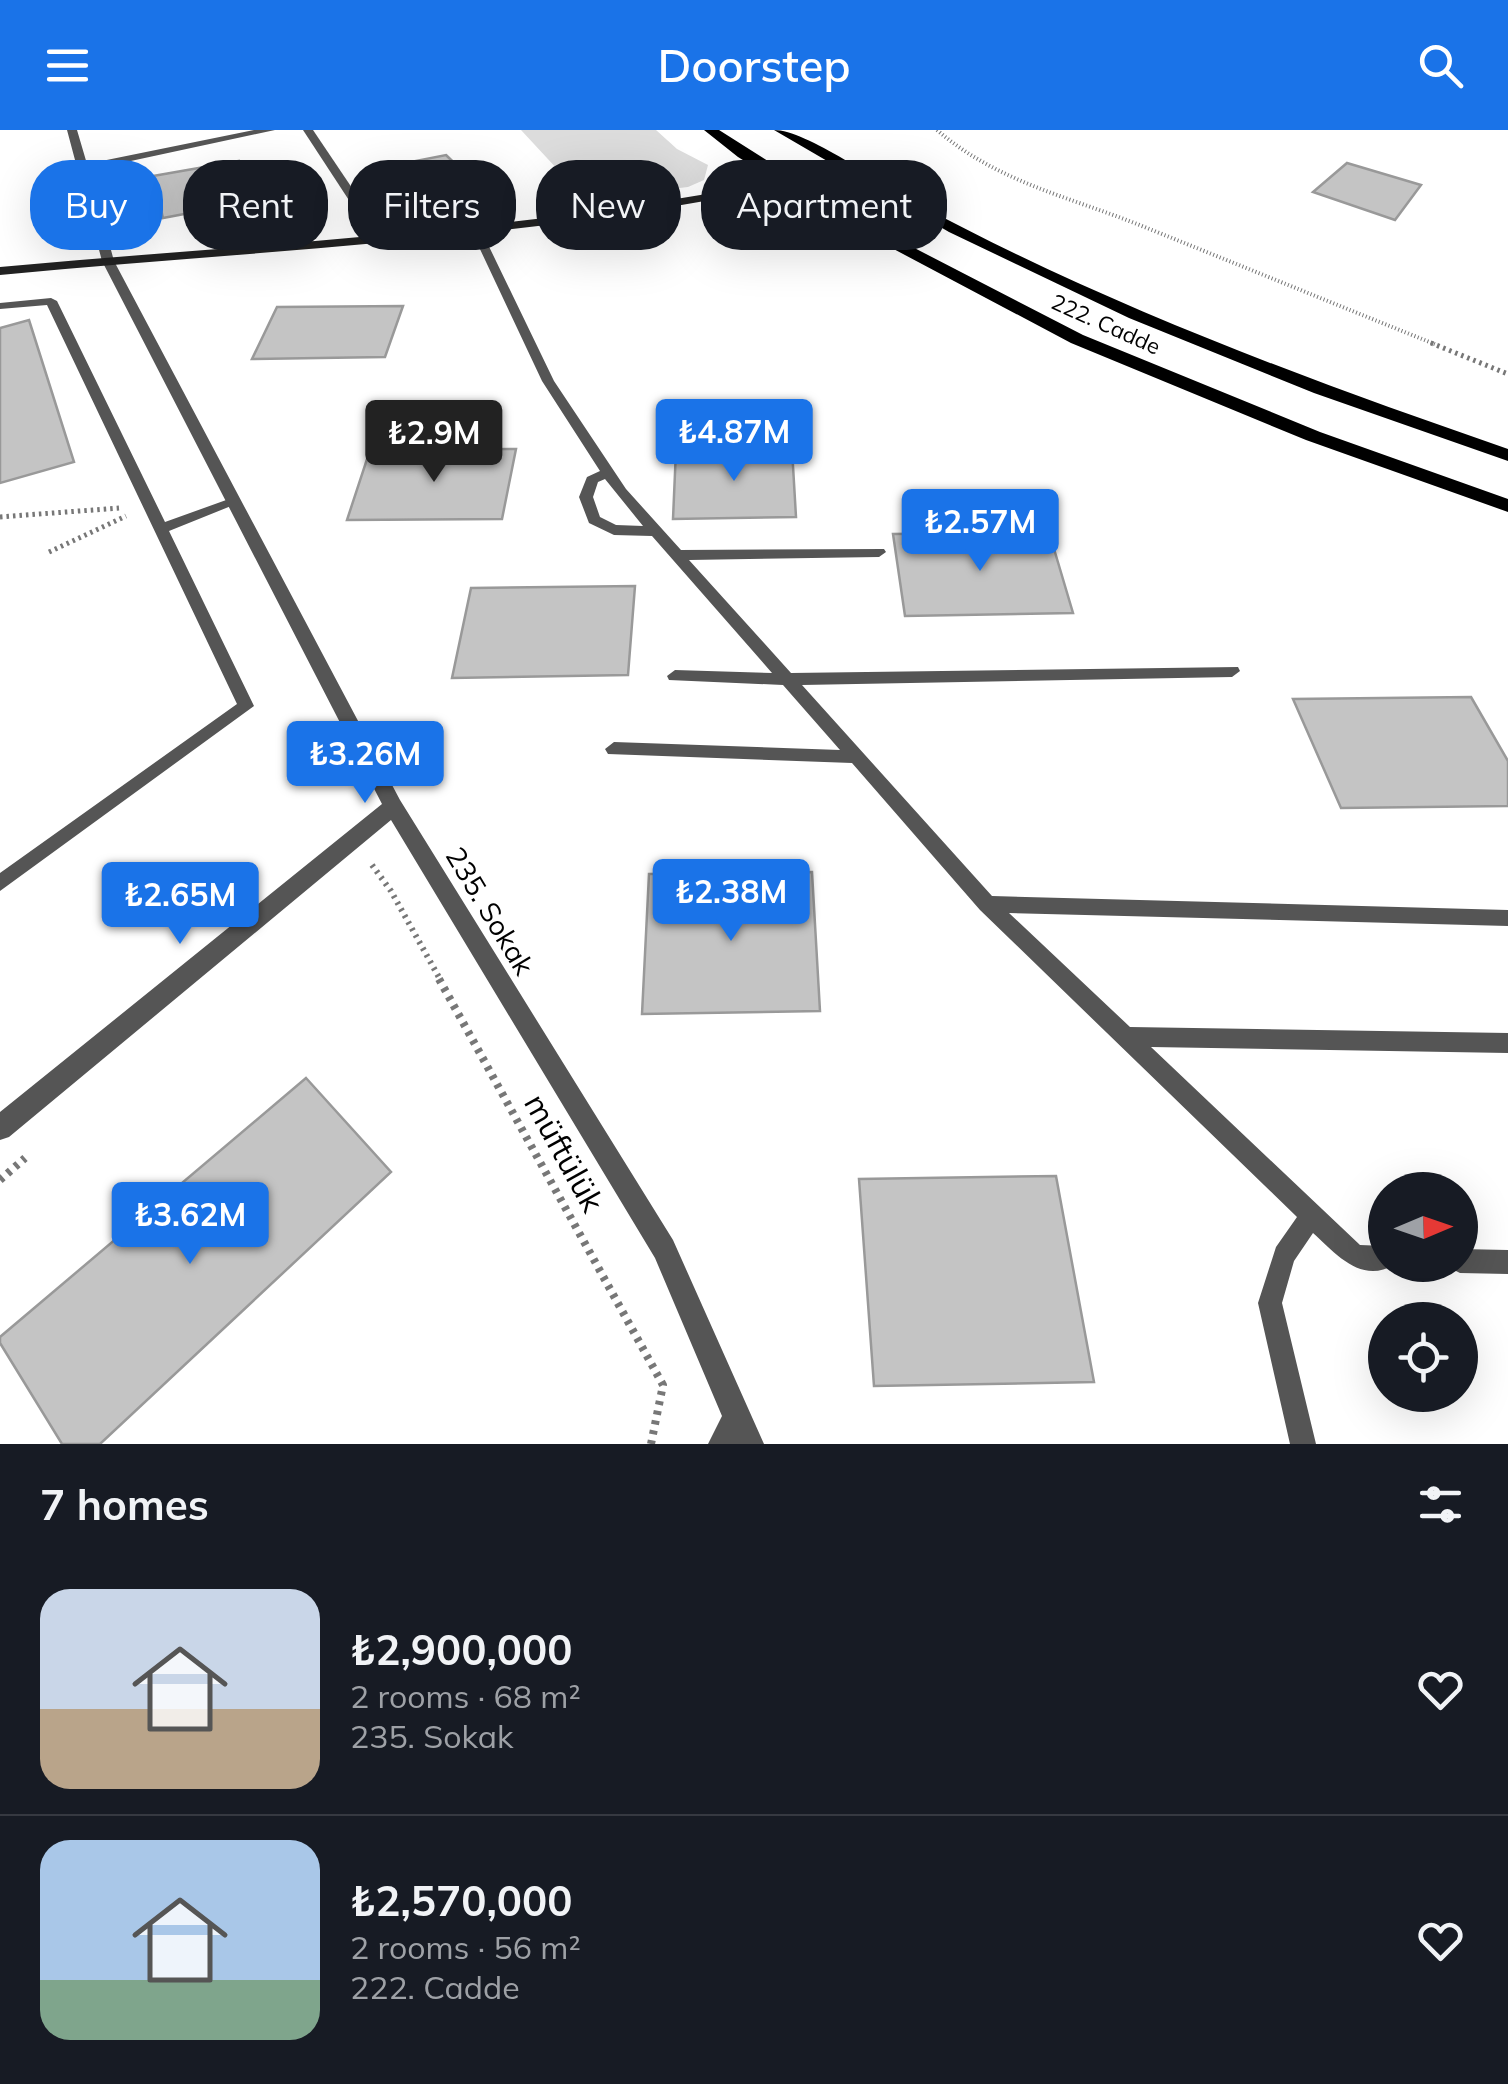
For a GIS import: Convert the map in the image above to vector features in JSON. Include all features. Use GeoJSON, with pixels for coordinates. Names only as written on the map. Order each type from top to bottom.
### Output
{"type":"FeatureCollection","features":[{"type":"Feature","properties":{"kind":"main road","name":"222. Cadde"},"geometry":{"type":"LineString","coordinates":[[711,130],[756,160]]}},
{"type":"Feature","properties":{"kind":"main road","name":"222. Cadde"},"geometry":{"type":"LineString","coordinates":[[781,130],[831,160]]}},
{"type":"Feature","properties":{"kind":"main road","name":"222. Cadde"},"geometry":{"type":"LineString","coordinates":[[947,225],[1175,332],[1372,410],[1508,456]]}},
{"type":"Feature","properties":{"kind":"main road","name":"222. Cadde"},"geometry":{"type":"LineString","coordinates":[[905,250],[1077,339],[1313,436],[1508,506]]}},
{"type":"Feature","properties":{"kind":"street","name":"235. Sokak"},"geometry":{"type":"LineString","coordinates":[[72,130],[80,160]]}},
{"type":"Feature","properties":{"kind":"street"},"geometry":{"type":"LineString","coordinates":[[122,160],[270,130]]}},
{"type":"Feature","properties":{"kind":"street"},"geometry":{"type":"LineString","coordinates":[[308,130],[348,190]]}},
{"type":"Feature","properties":{"kind":"street"},"geometry":{"type":"LineString","coordinates":[[516,225],[701,198]]}},
{"type":"Feature","properties":{"kind":"street"},"geometry":{"type":"LineString","coordinates":[[0,271],[348,240]]}},
{"type":"Feature","properties":{"kind":"street","name":"235. Sokak"},"geometry":{"type":"LineString","coordinates":[[105,250],[393,806],[664,1249],[743,1431]]}},
{"type":"Feature","properties":{"kind":"street"},"geometry":{"type":"LineString","coordinates":[[0,1128],[393,806]]}},
{"type":"Feature","properties":{"kind":"street"},"geometry":{"type":"LineString","coordinates":[[723,1444],[743,1431]]}},
{"type":"Feature","properties":{"kind":"lane"},"geometry":{"type":"LineString","coordinates":[[486,250],[548,381],[608,472],[656,531],[987,904],[1355,1257],[1368,1257]]}},
{"type":"Feature","properties":{"kind":"lane"},"geometry":{"type":"LineString","coordinates":[[0,306],[50,301],[246,706],[0,883]]}},
{"type":"Feature","properties":{"kind":"lane"},"geometry":{"type":"LineString","coordinates":[[608,472],[592,480],[586,497],[594,520],[614,530],[656,531]]}},
{"type":"Feature","properties":{"kind":"lane"},"geometry":{"type":"LineString","coordinates":[[161,529],[234,502]]}},
{"type":"Feature","properties":{"kind":"lane"},"geometry":{"type":"LineString","coordinates":[[678,555],[879,552]]}},
{"type":"Feature","properties":{"kind":"lane"},"geometry":{"type":"LineString","coordinates":[[676,676],[790,680],[1232,671]]}},
{"type":"Feature","properties":{"kind":"lane"},"geometry":{"type":"LineString","coordinates":[[614,749],[858,758]]}},
{"type":"Feature","properties":{"kind":"lane"},"geometry":{"type":"LineString","coordinates":[[987,904],[1508,918]]}},
{"type":"Feature","properties":{"kind":"lane"},"geometry":{"type":"LineString","coordinates":[[1126,1038],[1508,1043]]}},
{"type":"Feature","properties":{"kind":"lane"},"geometry":{"type":"LineString","coordinates":[[1303,1444],[1270,1303],[1284,1254],[1312,1215]]}},
{"type":"Feature","properties":{"kind":"lane"},"geometry":{"type":"LineString","coordinates":[[1478,1261],[1508,1262]]}},
{"type":"Feature","properties":{"kind":"path"},"geometry":{"type":"LineString","coordinates":[[937,130],[963,156],[1022,186],[1129,221],[1508,374]]}},
{"type":"Feature","properties":{"kind":"path"},"geometry":{"type":"LineString","coordinates":[[0,517],[150,506]]}},
{"type":"Feature","properties":{"kind":"path"},"geometry":{"type":"LineString","coordinates":[[50,552],[150,506]]}},
{"type":"Feature","properties":{"kind":"path","name":"müftülük"},"geometry":{"type":"LineString","coordinates":[[391,891],[663,1385],[650,1444]]}},
{"type":"Feature","properties":{"kind":"shaded area"},"geometry":{"type":"Polygon","coordinates":[[[521,130],[656,130],[677,149],[701,161],[701,181],[681,188],[681,160],[549,160],[521,130]]]}},
{"type":"Feature","properties":{"kind":"building"},"geometry":{"type":"Polygon","coordinates":[[[446,155],[451,160],[420,160],[446,155]]]}},
{"type":"Feature","properties":{"kind":"building"},"geometry":{"type":"Polygon","coordinates":[[[1347,163],[1421,185],[1395,220],[1313,192],[1347,163]]]}},
{"type":"Feature","properties":{"kind":"building"},"geometry":{"type":"Polygon","coordinates":[[[183,171],[183,214],[163,218],[163,174],[183,171]]]}},
{"type":"Feature","properties":{"kind":"building"},"geometry":{"type":"Polygon","coordinates":[[[403,306],[385,357],[252,359],[277,307],[403,306]]]}},
{"type":"Feature","properties":{"kind":"building"},"geometry":{"type":"Polygon","coordinates":[[[29,320],[74,462],[0,483],[0,328],[29,320]]]}},
{"type":"Feature","properties":{"kind":"building"},"geometry":{"type":"Polygon","coordinates":[[[516,449],[502,519],[347,520],[370,450],[516,449]]]}},
{"type":"Feature","properties":{"kind":"building"},"geometry":{"type":"Polygon","coordinates":[[[792,449],[796,517],[673,519],[676,450],[792,449]]]}},
{"type":"Feature","properties":{"kind":"building"},"geometry":{"type":"Polygon","coordinates":[[[1049,532],[1073,613],[905,616],[893,534],[1049,532]]]}},
{"type":"Feature","properties":{"kind":"building"},"geometry":{"type":"Polygon","coordinates":[[[635,586],[628,675],[452,678],[471,588],[635,586]]]}},
{"type":"Feature","properties":{"kind":"building"},"geometry":{"type":"Polygon","coordinates":[[[1471,697],[1508,761],[1508,806],[1341,808],[1293,699],[1471,697]]]}},
{"type":"Feature","properties":{"kind":"building"},"geometry":{"type":"Polygon","coordinates":[[[812,872],[820,1011],[642,1014],[649,874],[812,872]]]}},
{"type":"Feature","properties":{"kind":"building"},"geometry":{"type":"Polygon","coordinates":[[[306,1078],[391,1172],[100,1444],[62,1444],[0,1343],[0,1337],[306,1078]]]}},
{"type":"Feature","properties":{"kind":"building"},"geometry":{"type":"Polygon","coordinates":[[[1056,1176],[1094,1382],[874,1386],[859,1179],[1056,1176]]]}}]}
